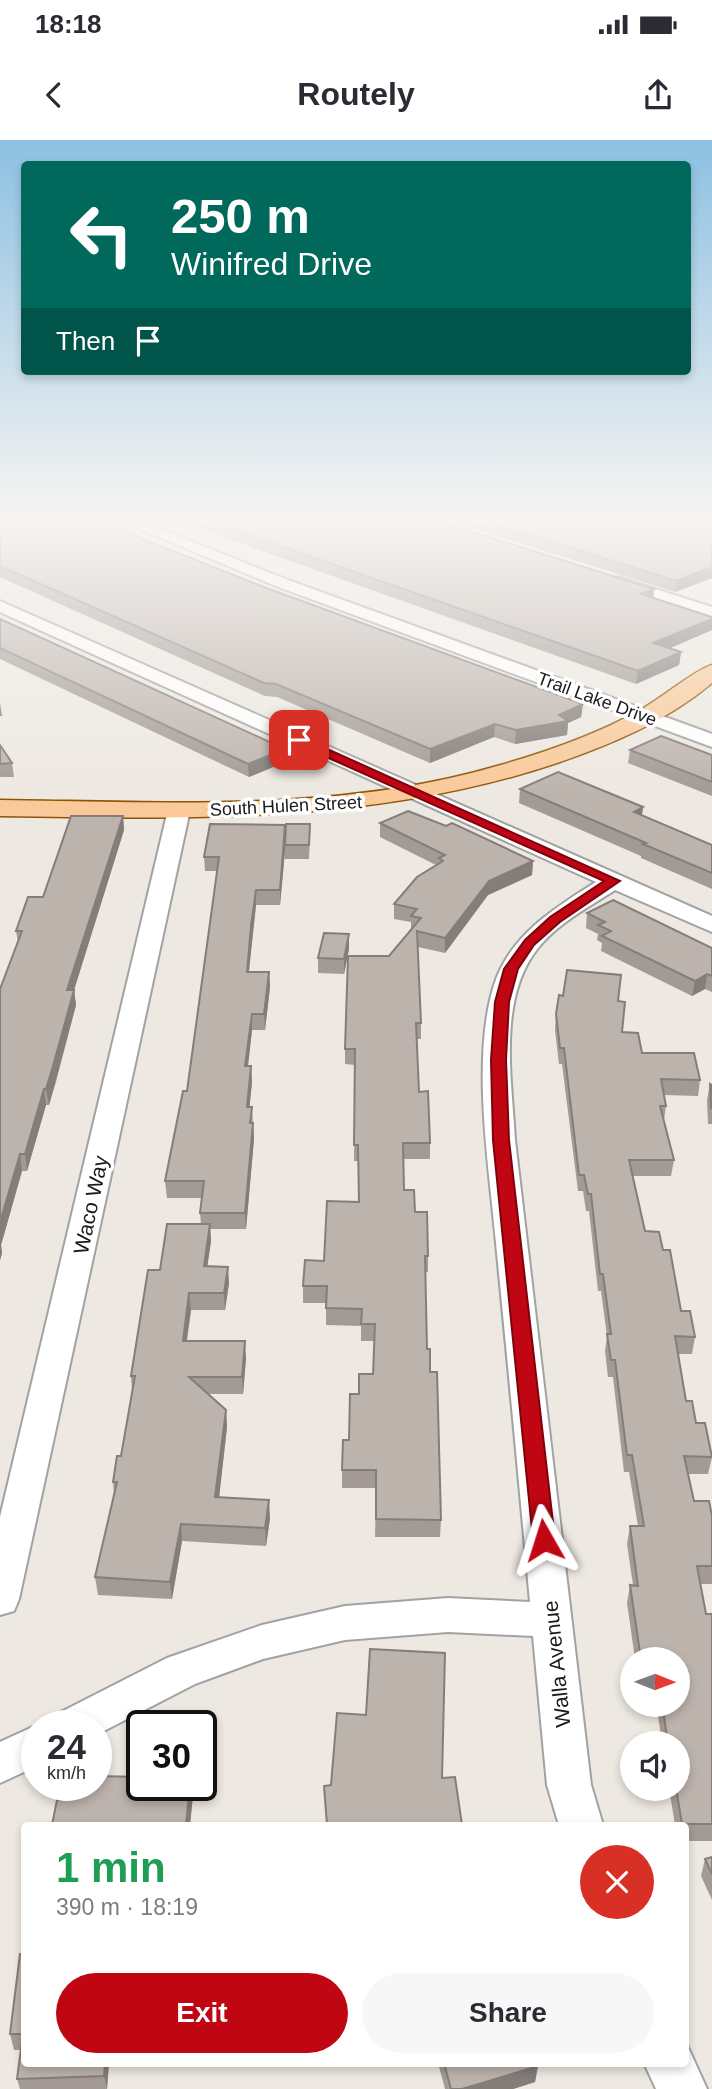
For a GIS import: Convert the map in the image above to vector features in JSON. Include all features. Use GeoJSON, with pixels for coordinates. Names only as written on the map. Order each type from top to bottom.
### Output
{"type":"FeatureCollection","features":[{"type":"Feature","properties":{"kind":"main road","name":"South Hulen Street"},"geometry":{"type":"LineString","coordinates":[[0,808],[225,810],[337,804],[418,794],[540,763],[617,733],[646,717],[712,672]]}},
{"type":"Feature","properties":{"kind":"street"},"geometry":{"type":"LineString","coordinates":[[15,613],[712,925]]}},
{"type":"Feature","properties":{"kind":"street","name":"Trail Lake Drive"},"geometry":{"type":"LineString","coordinates":[[363,613],[712,741]]}},
{"type":"Feature","properties":{"kind":"street","name":"Waco Way"},"geometry":{"type":"LineString","coordinates":[[0,1600],[180,810]]}},
{"type":"Feature","properties":{"kind":"street","name":"Walla Avenue"},"geometry":{"type":"LineString","coordinates":[[580,1822],[569,1785],[501,1140],[498,1060],[502,1002],[511,969],[529,943],[555,919],[613,881]]}},
{"type":"Feature","properties":{"kind":"street"},"geometry":{"type":"LineString","coordinates":[[105,1710],[181,1671],[262,1642],[345,1623],[448,1615],[553,1620]]}},
{"type":"Feature","properties":{"kind":"street"},"geometry":{"type":"LineString","coordinates":[[0,1763],[21,1752]]}},
{"type":"Feature","properties":{"kind":"street"},"geometry":{"type":"LineString","coordinates":[[671,2067],[682,2089]]}},
{"type":"Feature","properties":{"kind":"building"},"geometry":{"type":"Polygon","coordinates":[[[106,613],[335,613],[583,704],[559,715],[568,721],[516,730],[495,724],[430,749],[276,684],[264,683],[106,613]]]}},
{"type":"Feature","properties":{"kind":"building"},"geometry":{"type":"Polygon","coordinates":[[[472,613],[700,613],[712,617],[653,643],[681,652],[638,671],[472,613]]]}},
{"type":"Feature","properties":{"kind":"building"},"geometry":{"type":"Polygon","coordinates":[[[0,619],[285,749],[248,764],[0,648],[0,619]]]}},
{"type":"Feature","properties":{"kind":"building"},"geometry":{"type":"Polygon","coordinates":[[[661,736],[712,755],[712,782],[630,750],[661,736]]]}},
{"type":"Feature","properties":{"kind":"building"},"geometry":{"type":"Polygon","coordinates":[[[0,745],[12,763],[0,764],[0,745]]]}},
{"type":"Feature","properties":{"kind":"building"},"geometry":{"type":"Polygon","coordinates":[[[558,772],[643,807],[634,812],[712,845],[712,873],[520,789],[558,772]]]}},
{"type":"Feature","properties":{"kind":"building"},"geometry":{"type":"Polygon","coordinates":[[[408,811],[446,826],[452,823],[533,861],[489,881],[445,938],[417,931],[421,1023],[416,1023],[419,1092],[428,1091],[430,1143],[403,1143],[404,1190],[414,1190],[415,1212],[427,1212],[427,1349],[430,1349],[430,1372],[437,1372],[441,1520],[376,1519],[376,1470],[342,1470],[343,1440],[349,1440],[350,1394],[359,1394],[359,1374],[373,1374],[375,1324],[361,1324],[362,1309],[326,1308],[327,1286],[303,1286],[305,1260],[324,1261],[327,1201],[359,1202],[358,1145],[354,1145],[355,1049],[345,1049],[348,956],[389,956],[421,918],[411,916],[417,909],[394,904],[417,877],[443,861],[439,858],[445,855],[380,823],[408,811]]]}},
{"type":"Feature","properties":{"kind":"building"},"geometry":{"type":"Polygon","coordinates":[[[71,816],[123,816],[67,990],[74,990],[53,1066],[25,1154],[20,1154],[0,1222],[0,989],[22,931],[16,931],[28,897],[43,897],[71,816]]]}},
{"type":"Feature","properties":{"kind":"building"},"geometry":{"type":"Polygon","coordinates":[[[210,824],[285,825],[280,890],[256,890],[251,926],[247,972],[269,972],[264,1014],[252,1014],[245,1066],[251,1066],[247,1107],[252,1107],[250,1123],[253,1123],[245,1213],[200,1213],[204,1181],[165,1181],[183,1091],[187,1091],[219,857],[204,857],[210,824]]]}},
{"type":"Feature","properties":{"kind":"building"},"geometry":{"type":"Polygon","coordinates":[[[286,824],[310,824],[309,845],[285,845],[286,824]]]}},
{"type":"Feature","properties":{"kind":"building"},"geometry":{"type":"Polygon","coordinates":[[[613,900],[712,948],[712,976],[707,974],[695,981],[602,936],[611,931],[598,925],[605,922],[587,913],[613,900]]]}},
{"type":"Feature","properties":{"kind":"building"},"geometry":{"type":"Polygon","coordinates":[[[324,933],[349,934],[344,959],[318,958],[324,933]]]}},
{"type":"Feature","properties":{"kind":"building"},"geometry":{"type":"Polygon","coordinates":[[[567,970],[621,975],[618,1001],[625,1002],[622,1032],[638,1033],[642,1053],[694,1053],[700,1080],[661,1079],[666,1106],[660,1106],[674,1160],[629,1160],[645,1231],[659,1232],[663,1250],[670,1250],[681,1311],[690,1311],[695,1337],[675,1336],[686,1401],[692,1401],[696,1423],[705,1423],[712,1457],[684,1456],[694,1501],[709,1501],[712,1516],[712,1566],[697,1566],[706,1614],[712,1614],[712,1824],[682,1822],[678,1801],[690,1801],[690,1731],[666,1731],[664,1717],[690,1717],[690,1647],[639,1647],[630,1585],[638,1586],[630,1526],[644,1526],[632,1455],[627,1455],[615,1360],[611,1360],[607,1334],[611,1334],[603,1274],[600,1274],[591,1194],[588,1194],[584,1175],[579,1175],[564,1048],[560,1048],[556,1014],[559,995],[563,996],[567,970]]]}},
{"type":"Feature","properties":{"kind":"building"},"geometry":{"type":"Polygon","coordinates":[[[710,1084],[712,1085],[712,1108],[711,1108],[710,1084]]]}},
{"type":"Feature","properties":{"kind":"building"},"geometry":{"type":"Polygon","coordinates":[[[167,1224],[210,1224],[204,1266],[228,1267],[224,1293],[189,1293],[183,1341],[245,1341],[242,1377],[189,1377],[226,1410],[215,1497],[269,1500],[265,1528],[181,1524],[170,1582],[95,1577],[117,1482],[113,1482],[117,1456],[121,1456],[135,1376],[131,1376],[148,1270],[160,1270],[167,1224]]]}},
{"type":"Feature","properties":{"kind":"building"},"geometry":{"type":"Polygon","coordinates":[[[370,1649],[445,1653],[442,1778],[455,1777],[462,1822],[327,1822],[324,1786],[331,1785],[337,1713],[366,1715],[370,1649]]]}},
{"type":"Feature","properties":{"kind":"building"},"geometry":{"type":"Polygon","coordinates":[[[112,1776],[126,1777],[126,1801],[188,1801],[186,1822],[53,1822],[57,1801],[112,1801],[112,1776]]]}},
{"type":"Feature","properties":{"kind":"building"},"geometry":{"type":"Polygon","coordinates":[[[712,1857],[712,1874],[705,1859],[712,1857]]]}},
{"type":"Feature","properties":{"kind":"building"},"geometry":{"type":"Polygon","coordinates":[[[20,1954],[21,1954],[21,2034],[10,2034],[20,1954]]]}},
{"type":"Feature","properties":{"kind":"building"},"geometry":{"type":"Polygon","coordinates":[[[21,2049],[21,2067],[105,2067],[104,2076],[17,2079],[21,2049]]]}},
{"type":"Feature","properties":{"kind":"building"},"geometry":{"type":"Polygon","coordinates":[[[445,2067],[535,2067],[462,2089],[451,2089],[445,2067]]]}},
{"type":"Feature","properties":{"kind":"route"},"geometry":{"type":"LineString","coordinates":[[299,740],[613,881],[555,919],[529,943],[511,969],[502,1002],[498,1060],[501,1140],[544,1540]]}}]}
